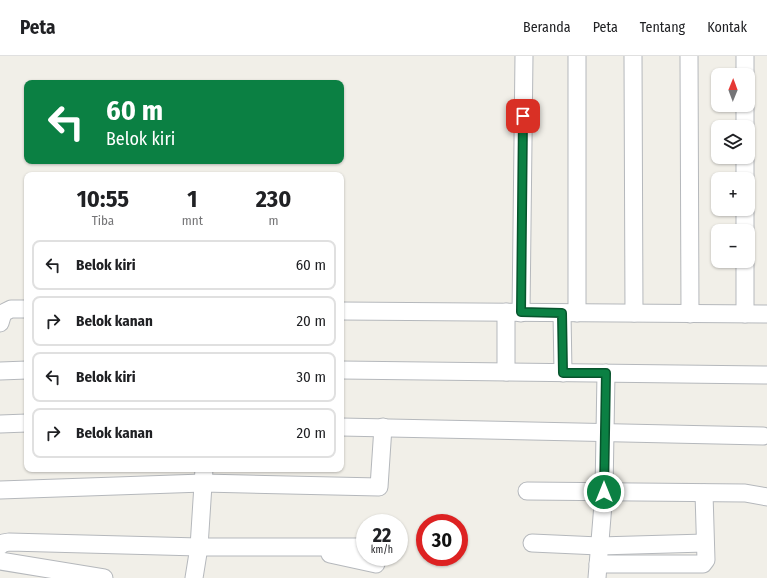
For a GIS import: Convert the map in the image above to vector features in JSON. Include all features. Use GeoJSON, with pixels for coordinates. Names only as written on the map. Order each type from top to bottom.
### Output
{"type":"FeatureCollection","features":[{"type":"Feature","properties":{"kind":"street"},"geometry":{"type":"LineString","coordinates":[[506,372],[513,312],[524,56]]}},
{"type":"Feature","properties":{"kind":"street"},"geometry":{"type":"LineString","coordinates":[[563,373],[569,313],[577,56]]}},
{"type":"Feature","properties":{"kind":"street"},"geometry":{"type":"LineString","coordinates":[[633,56],[634,313]]}},
{"type":"Feature","properties":{"kind":"street"},"geometry":{"type":"LineString","coordinates":[[689,56],[690,314]]}},
{"type":"Feature","properties":{"kind":"street"},"geometry":{"type":"LineString","coordinates":[[745,56],[745,68]]}},
{"type":"Feature","properties":{"kind":"street"},"geometry":{"type":"LineString","coordinates":[[745,268],[746,314]]}},
{"type":"Feature","properties":{"kind":"street"},"geometry":{"type":"LineString","coordinates":[[0,323],[3,313],[11,309],[24,309]]}},
{"type":"Feature","properties":{"kind":"street"},"geometry":{"type":"LineString","coordinates":[[344,311],[767,314]]}},
{"type":"Feature","properties":{"kind":"street"},"geometry":{"type":"LineString","coordinates":[[0,371],[24,370]]}},
{"type":"Feature","properties":{"kind":"street"},"geometry":{"type":"LineString","coordinates":[[344,370],[767,375]]}},
{"type":"Feature","properties":{"kind":"street"},"geometry":{"type":"LineString","coordinates":[[606,373],[604,492],[597,571],[703,564],[706,560],[704,493]]}},
{"type":"Feature","properties":{"kind":"street"},"geometry":{"type":"LineString","coordinates":[[0,424],[24,423]]}},
{"type":"Feature","properties":{"kind":"street"},"geometry":{"type":"LineString","coordinates":[[344,427],[762,436]]}},
{"type":"Feature","properties":{"kind":"street"},"geometry":{"type":"LineString","coordinates":[[0,490],[203,476],[379,487],[383,427]]}},
{"type":"Feature","properties":{"kind":"street"},"geometry":{"type":"LineString","coordinates":[[194,578],[199,547],[203,476]]}},
{"type":"Feature","properties":{"kind":"street"},"geometry":{"type":"LineString","coordinates":[[527,491],[745,493],[767,497]]}},
{"type":"Feature","properties":{"kind":"street"},"geometry":{"type":"LineString","coordinates":[[0,546],[3,543],[9,542],[199,547],[356,547]]}},
{"type":"Feature","properties":{"kind":"street"},"geometry":{"type":"LineString","coordinates":[[532,543],[599,546],[705,544]]}},
{"type":"Feature","properties":{"kind":"street"},"geometry":{"type":"LineString","coordinates":[[297,547],[356,561]]}},
{"type":"Feature","properties":{"kind":"street"},"geometry":{"type":"LineString","coordinates":[[0,562],[104,578]]}},
{"type":"Feature","properties":{"kind":"route"},"geometry":{"type":"LineString","coordinates":[[523,116],[521,312],[562,313],[563,373],[606,373],[604,492]]}}]}
